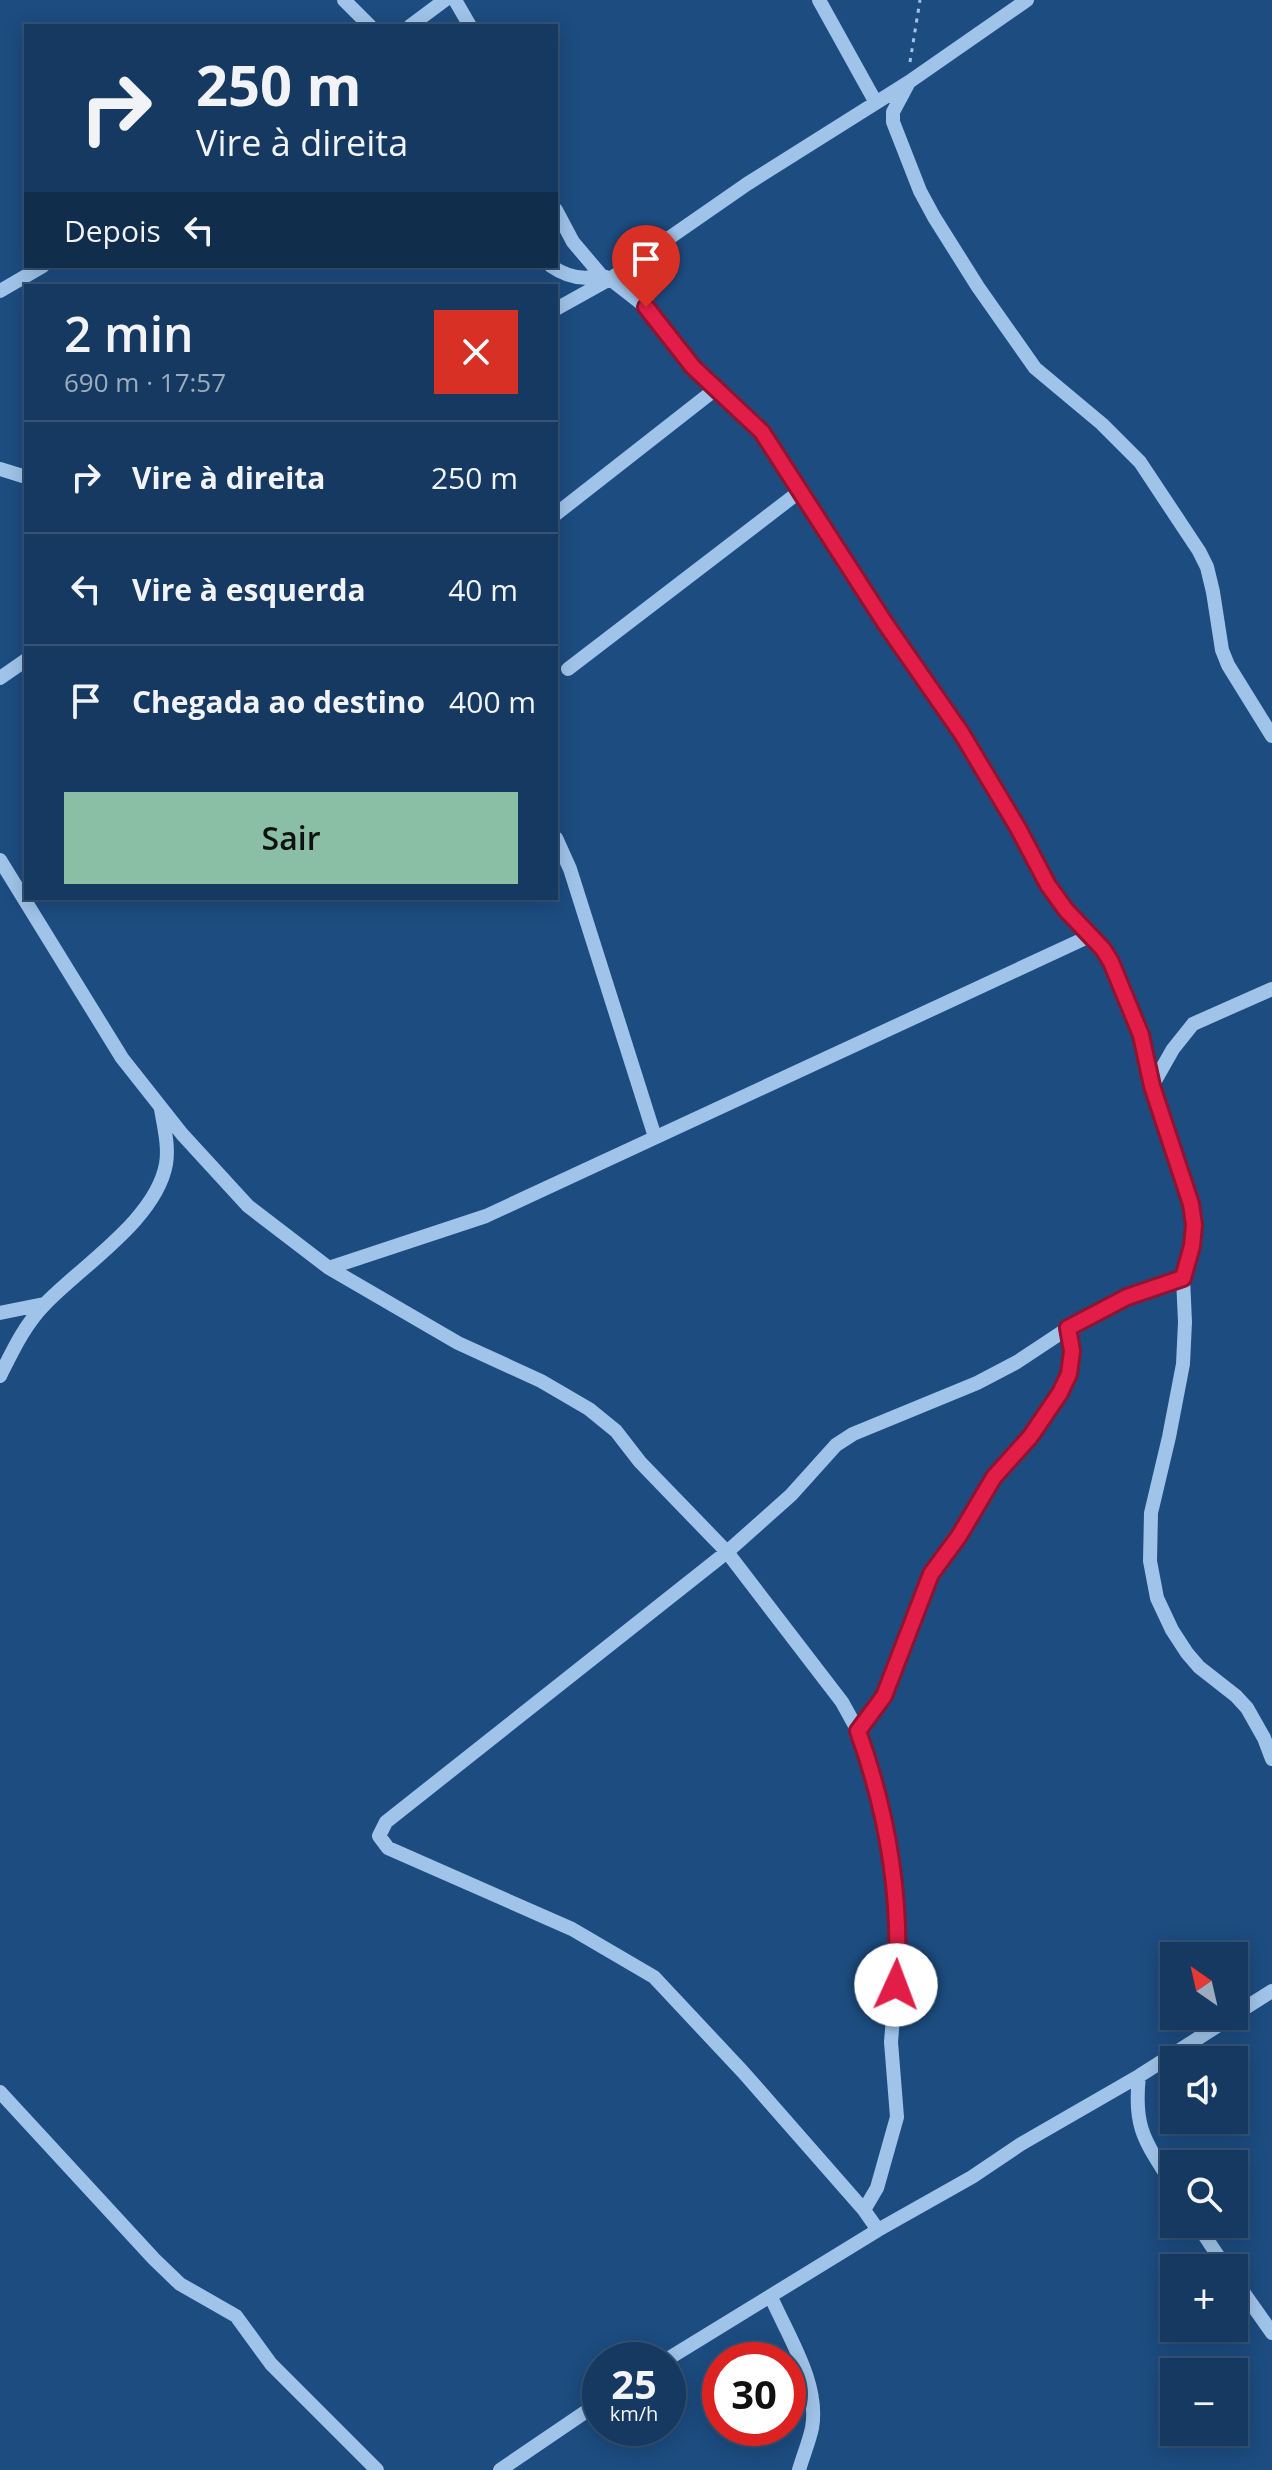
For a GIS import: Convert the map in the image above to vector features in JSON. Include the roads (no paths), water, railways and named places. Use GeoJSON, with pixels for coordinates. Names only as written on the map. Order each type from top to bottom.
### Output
{"type":"FeatureCollection","features":[{"type":"Feature","properties":{"kind":"street"},"geometry":{"type":"LineString","coordinates":[[344,0],[368,24]]}},
{"type":"Feature","properties":{"kind":"street"},"geometry":{"type":"LineString","coordinates":[[413,24],[445,0]]}},
{"type":"Feature","properties":{"kind":"street"},"geometry":{"type":"LineString","coordinates":[[455,0],[469,24]]}},
{"type":"Feature","properties":{"kind":"street"},"geometry":{"type":"LineString","coordinates":[[819,0],[875,101]]}},
{"type":"Feature","properties":{"kind":"street"},"geometry":{"type":"LineString","coordinates":[[558,308],[649,252],[875,101],[909,82],[1027,0]]}},
{"type":"Feature","properties":{"kind":"street"},"geometry":{"type":"LineString","coordinates":[[909,82],[893,112],[893,122],[920,191],[934,217],[1035,368],[1102,424],[1153,479],[1207,567],[1222,650],[1272,736]]}},
{"type":"Feature","properties":{"kind":"street"},"geometry":{"type":"LineString","coordinates":[[558,214],[573,242],[606,277],[646,307],[693,367],[762,432],[910,660],[962,734],[1048,885],[1111,962],[1141,1035],[1152,1086],[1191,1204],[1194,1225],[1183,1278],[1183,1364],[1151,1513],[1150,1561],[1157,1598],[1187,1653],[1247,1708],[1272,1759]]}},
{"type":"Feature","properties":{"kind":"street"},"geometry":{"type":"LineString","coordinates":[[646,307],[649,252]]}},
{"type":"Feature","properties":{"kind":"street"},"geometry":{"type":"LineString","coordinates":[[0,291],[40,268]]}},
{"type":"Feature","properties":{"kind":"street"},"geometry":{"type":"LineString","coordinates":[[555,268],[570,276],[588,279],[606,277]]}},
{"type":"Feature","properties":{"kind":"street"},"geometry":{"type":"LineString","coordinates":[[558,512],[717,388]]}},
{"type":"Feature","properties":{"kind":"street"},"geometry":{"type":"LineString","coordinates":[[0,469],[24,476]]}},
{"type":"Feature","properties":{"kind":"street"},"geometry":{"type":"LineString","coordinates":[[568,669],[799,492]]}},
{"type":"Feature","properties":{"kind":"street"},"geometry":{"type":"LineString","coordinates":[[0,678],[24,661]]}},
{"type":"Feature","properties":{"kind":"street"},"geometry":{"type":"LineString","coordinates":[[558,842],[570,869],[655,1137]]}},
{"type":"Feature","properties":{"kind":"street"},"geometry":{"type":"LineString","coordinates":[[0,860],[24,900]]}},
{"type":"Feature","properties":{"kind":"street"},"geometry":{"type":"LineString","coordinates":[[24,900],[105,1034],[161,1109],[248,1206],[329,1268],[458,1343],[541,1381],[589,1409],[616,1431],[640,1462],[727,1552],[842,1702],[858,1731],[882,1811],[891,1869],[898,1956],[891,2042],[897,2117],[877,2188],[864,2210]]}},
{"type":"Feature","properties":{"kind":"street"},"geometry":{"type":"LineString","coordinates":[[329,1268],[486,1216],[1090,936]]}},
{"type":"Feature","properties":{"kind":"street"},"geometry":{"type":"LineString","coordinates":[[1152,1086],[1173,1049],[1193,1024],[1272,989]]}},
{"type":"Feature","properties":{"kind":"street"},"geometry":{"type":"LineString","coordinates":[[0,1376],[26,1327],[44,1304],[144,1212],[165,1167],[167,1152],[161,1109]]}},
{"type":"Feature","properties":{"kind":"street"},"geometry":{"type":"LineString","coordinates":[[878,2230],[743,2072],[654,1977],[572,1929],[388,1848],[379,1836],[386,1822],[727,1552],[791,1495],[836,1445],[853,1434],[995,1375],[1068,1328],[1127,1297],[1183,1278]]}},
{"type":"Feature","properties":{"kind":"street"},"geometry":{"type":"LineString","coordinates":[[0,1313],[44,1304]]}},
{"type":"Feature","properties":{"kind":"street"},"geometry":{"type":"LineString","coordinates":[[858,1731],[884,1696],[931,1574],[959,1536],[994,1477],[1040,1424],[1060,1393],[1069,1374],[1072,1351],[1068,1328]]}},
{"type":"Feature","properties":{"kind":"street"},"geometry":{"type":"LineString","coordinates":[[1248,2007],[1272,1991]]}},
{"type":"Feature","properties":{"kind":"street"},"geometry":{"type":"LineString","coordinates":[[686,2348],[1212,2030]]}},
{"type":"Feature","properties":{"kind":"street"},"geometry":{"type":"LineString","coordinates":[[1139,2076],[1137,2117],[1160,2163]]}},
{"type":"Feature","properties":{"kind":"street"},"geometry":{"type":"LineString","coordinates":[[0,2092],[180,2284],[236,2316],[271,2364],[377,2470]]}},
{"type":"Feature","properties":{"kind":"street"},"geometry":{"type":"LineString","coordinates":[[771,2297],[802,2367],[812,2399],[812,2428],[799,2470]]}},
{"type":"Feature","properties":{"kind":"street"},"geometry":{"type":"LineString","coordinates":[[1248,2299],[1272,2333]]}},
{"type":"Feature","properties":{"kind":"street"},"geometry":{"type":"LineString","coordinates":[[500,2470],[582,2414]]}}]}
